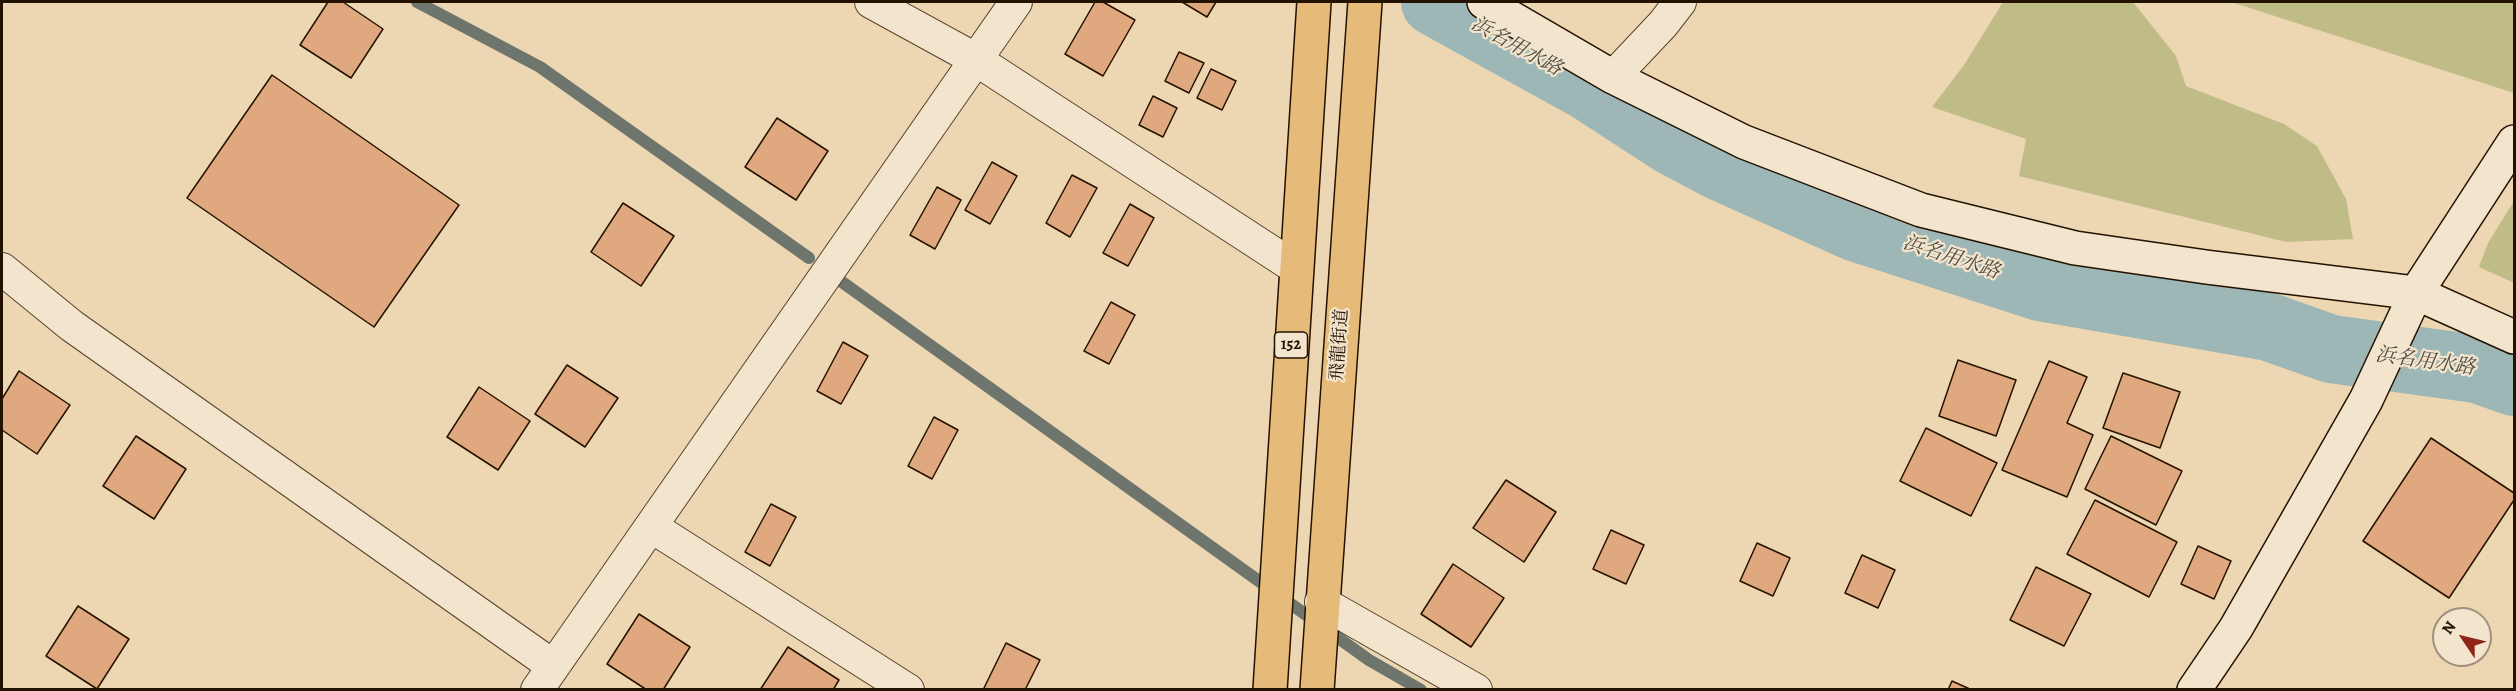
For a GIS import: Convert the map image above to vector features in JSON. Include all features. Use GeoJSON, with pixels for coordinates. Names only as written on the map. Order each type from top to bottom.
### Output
{"type":"FeatureCollection","features":[{"type":"Feature","properties":{"kind":"highway","name":"152"},"geometry":{"type":"LineString","coordinates":[[1270,690],[1314,2]]}},
{"type":"Feature","properties":{"kind":"highway","name":"飛龍街道"},"geometry":{"type":"LineString","coordinates":[[1317,690],[1364,15]]}},
{"type":"Feature","properties":{"kind":"street"},"geometry":{"type":"LineString","coordinates":[[871,2],[975,59],[1296,268]]}},
{"type":"Feature","properties":{"kind":"street"},"geometry":{"type":"LineString","coordinates":[[2,269],[72,326],[545,678],[1016,2]]}},
{"type":"Feature","properties":{"kind":"street"},"geometry":{"type":"LineString","coordinates":[[1484,2],[1613,77],[1744,142],[1921,210],[2075,248],[2416,293],[2514,337]]}},
{"type":"Feature","properties":{"kind":"street"},"geometry":{"type":"LineString","coordinates":[[1613,77],[1663,24],[1680,2]]}},
{"type":"Feature","properties":{"kind":"street"},"geometry":{"type":"LineString","coordinates":[[2194,690],[2236,628],[2366,400],[2416,293],[2514,142]]}},
{"type":"Feature","properties":{"kind":"street"},"geometry":{"type":"LineString","coordinates":[[652,527],[908,690]]}},
{"type":"Feature","properties":{"kind":"street"},"geometry":{"type":"LineString","coordinates":[[1322,602],[1476,690]]}},
{"type":"Feature","properties":{"kind":"shaded area"},"geometry":{"type":"Polygon","coordinates":[[[2003,2],[2133,2],[2176,56],[2186,86],[2284,124],[2317,146],[2346,199],[2353,239],[2286,242],[2019,176],[2026,139],[1932,107],[1964,65],[2003,2]]]}},
{"type":"Feature","properties":{"kind":"shaded area"},"geometry":{"type":"Polygon","coordinates":[[[2231,2],[2514,2],[2514,93],[2231,2]]]}},
{"type":"Feature","properties":{"kind":"shaded area"},"geometry":{"type":"Polygon","coordinates":[[[2514,201],[2514,283],[2479,267],[2488,243],[2514,201]]]}},
{"type":"Feature","properties":{"kind":"building"},"geometry":{"type":"Polygon","coordinates":[[[328,2],[343,2],[383,29],[351,78],[300,45],[328,2]]]}},
{"type":"Feature","properties":{"kind":"building"},"geometry":{"type":"Polygon","coordinates":[[[1095,2],[1103,2],[1135,20],[1103,76],[1065,54],[1095,2]]]}},
{"type":"Feature","properties":{"kind":"building"},"geometry":{"type":"Polygon","coordinates":[[[1182,2],[1216,2],[1207,17],[1182,2]]]}},
{"type":"Feature","properties":{"kind":"building"},"geometry":{"type":"Polygon","coordinates":[[[1179,52],[1204,63],[1189,93],[1165,81],[1179,52]]]}},
{"type":"Feature","properties":{"kind":"building"},"geometry":{"type":"Polygon","coordinates":[[[1211,69],[1236,81],[1222,110],[1197,98],[1211,69]]]}},
{"type":"Feature","properties":{"kind":"building"},"geometry":{"type":"Polygon","coordinates":[[[272,75],[459,205],[374,327],[187,198],[272,75]]]}},
{"type":"Feature","properties":{"kind":"building"},"geometry":{"type":"Polygon","coordinates":[[[1153,96],[1177,108],[1163,137],[1139,125],[1153,96]]]}},
{"type":"Feature","properties":{"kind":"building"},"geometry":{"type":"Polygon","coordinates":[[[777,118],[828,151],[796,200],[745,167],[777,118]]]}},
{"type":"Feature","properties":{"kind":"building"},"geometry":{"type":"Polygon","coordinates":[[[992,162],[1017,176],[990,224],[965,210],[992,162]]]}},
{"type":"Feature","properties":{"kind":"building"},"geometry":{"type":"Polygon","coordinates":[[[1072,175],[1097,188],[1070,237],[1046,223],[1072,175]]]}},
{"type":"Feature","properties":{"kind":"building"},"geometry":{"type":"Polygon","coordinates":[[[937,187],[961,200],[935,249],[910,235],[937,187]]]}},
{"type":"Feature","properties":{"kind":"building"},"geometry":{"type":"Polygon","coordinates":[[[623,203],[674,236],[641,286],[591,252],[623,203]]]}},
{"type":"Feature","properties":{"kind":"building"},"geometry":{"type":"Polygon","coordinates":[[[1130,204],[1154,218],[1128,266],[1103,253],[1130,204]]]}},
{"type":"Feature","properties":{"kind":"building"},"geometry":{"type":"Polygon","coordinates":[[[1111,302],[1135,315],[1109,364],[1084,351],[1111,302]]]}},
{"type":"Feature","properties":{"kind":"building"},"geometry":{"type":"Polygon","coordinates":[[[843,342],[868,356],[841,404],[817,391],[843,342]]]}},
{"type":"Feature","properties":{"kind":"building"},"geometry":{"type":"Polygon","coordinates":[[[1958,360],[2016,380],[1996,436],[1939,416],[1958,360]]]}},
{"type":"Feature","properties":{"kind":"building"},"geometry":{"type":"Polygon","coordinates":[[[2049,361],[2087,377],[2067,423],[2093,435],[2067,497],[2002,470],[2049,361]]]}},
{"type":"Feature","properties":{"kind":"building"},"geometry":{"type":"Polygon","coordinates":[[[567,365],[618,398],[585,447],[535,414],[567,365]]]}},
{"type":"Feature","properties":{"kind":"building"},"geometry":{"type":"Polygon","coordinates":[[[19,371],[70,405],[37,454],[2,430],[2,399],[19,371]]]}},
{"type":"Feature","properties":{"kind":"building"},"geometry":{"type":"Polygon","coordinates":[[[2123,373],[2180,392],[2160,448],[2103,428],[2123,373]]]}},
{"type":"Feature","properties":{"kind":"building"},"geometry":{"type":"Polygon","coordinates":[[[479,387],[530,421],[498,470],[447,437],[479,387]]]}},
{"type":"Feature","properties":{"kind":"building"},"geometry":{"type":"Polygon","coordinates":[[[934,417],[958,430],[932,479],[908,466],[934,417]]]}},
{"type":"Feature","properties":{"kind":"building"},"geometry":{"type":"Polygon","coordinates":[[[1926,428],[1997,463],[1971,516],[1900,481],[1926,428]]]}},
{"type":"Feature","properties":{"kind":"building"},"geometry":{"type":"Polygon","coordinates":[[[136,436],[186,469],[154,519],[103,486],[136,436]]]}},
{"type":"Feature","properties":{"kind":"building"},"geometry":{"type":"Polygon","coordinates":[[[2111,436],[2182,471],[2156,525],[2085,489],[2111,436]]]}},
{"type":"Feature","properties":{"kind":"building"},"geometry":{"type":"Polygon","coordinates":[[[2431,438],[2514,493],[2514,500],[2449,598],[2363,541],[2431,438]]]}},
{"type":"Feature","properties":{"kind":"building"},"geometry":{"type":"Polygon","coordinates":[[[1506,480],[1556,512],[1524,562],[1473,528],[1506,480]]]}},
{"type":"Feature","properties":{"kind":"building"},"geometry":{"type":"Polygon","coordinates":[[[2095,500],[2177,542],[2149,597],[2067,554],[2095,500]]]}},
{"type":"Feature","properties":{"kind":"building"},"geometry":{"type":"Polygon","coordinates":[[[771,504],[796,517],[770,566],[745,552],[771,504]]]}},
{"type":"Feature","properties":{"kind":"building"},"geometry":{"type":"Polygon","coordinates":[[[1611,530],[1644,545],[1626,584],[1593,569],[1611,530]]]}},
{"type":"Feature","properties":{"kind":"building"},"geometry":{"type":"Polygon","coordinates":[[[1757,543],[1790,558],[1773,596],[1740,581],[1757,543]]]}},
{"type":"Feature","properties":{"kind":"building"},"geometry":{"type":"Polygon","coordinates":[[[2198,546],[2231,561],[2214,599],[2181,584],[2198,546]]]}},
{"type":"Feature","properties":{"kind":"building"},"geometry":{"type":"Polygon","coordinates":[[[1862,555],[1895,570],[1878,608],[1845,593],[1862,555]]]}},
{"type":"Feature","properties":{"kind":"building"},"geometry":{"type":"Polygon","coordinates":[[[1453,564],[1504,598],[1471,647],[1421,614],[1453,564]]]}},
{"type":"Feature","properties":{"kind":"building"},"geometry":{"type":"Polygon","coordinates":[[[2036,567],[2091,594],[2064,646],[2010,620],[2036,567]]]}},
{"type":"Feature","properties":{"kind":"building"},"geometry":{"type":"Polygon","coordinates":[[[78,606],[129,639],[97,689],[46,656],[78,606]]]}},
{"type":"Feature","properties":{"kind":"building"},"geometry":{"type":"Polygon","coordinates":[[[639,614],[690,647],[663,690],[647,690],[607,664],[639,614]]]}},
{"type":"Feature","properties":{"kind":"building"},"geometry":{"type":"Polygon","coordinates":[[[1006,643],[1040,660],[1025,690],[983,690],[1006,643]]]}},
{"type":"Feature","properties":{"kind":"building"},"geometry":{"type":"Polygon","coordinates":[[[788,647],[839,680],[833,690],[760,690],[788,647]]]}},
{"type":"Feature","properties":{"kind":"building"},"geometry":{"type":"Polygon","coordinates":[[[1952,681],[1972,690],[1948,690],[1952,681]]]}},
{"type":"Feature","properties":{"kind":"waterway"},"geometry":{"type":"LineString","coordinates":[[417,2],[540,67],[809,258]]}},
{"type":"Feature","properties":{"kind":"waterway","name":"浜名用水路"},"geometry":{"type":"LineString","coordinates":[[1435,2],[1589,87],[1672,141],[1719,166],[1857,228],[2040,287],[2269,327],[2331,349],[2477,369],[2514,382]]}},
{"type":"Feature","properties":{"kind":"waterway"},"geometry":{"type":"LineString","coordinates":[[842,282],[1369,660],[1421,690]]}}]}
